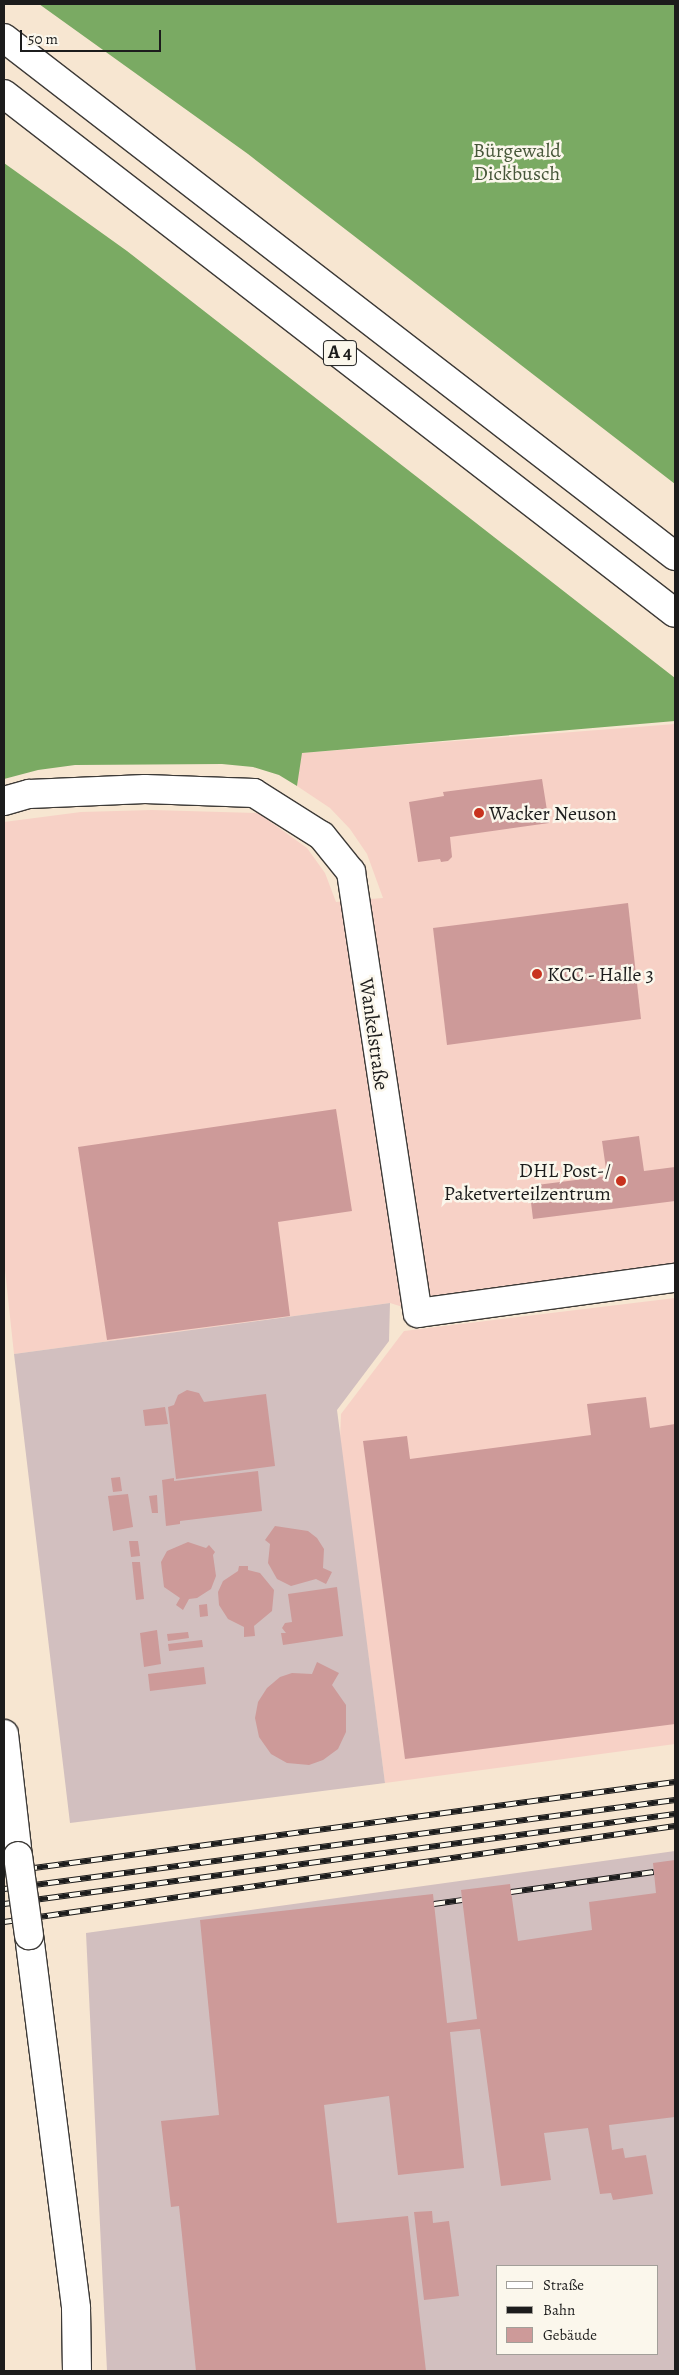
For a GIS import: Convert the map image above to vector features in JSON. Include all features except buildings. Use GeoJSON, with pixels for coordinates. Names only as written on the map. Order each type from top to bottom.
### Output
{"type":"FeatureCollection","features":[{"type":"Feature","properties":{"kind":"main road","name":"A 4"},"geometry":{"type":"LineString","coordinates":[[4,38],[675,556]]}},
{"type":"Feature","properties":{"kind":"main road","name":"A 4"},"geometry":{"type":"LineString","coordinates":[[4,94],[675,613]]}},
{"type":"Feature","properties":{"kind":"main road","name":"Wankelstraße"},"geometry":{"type":"LineString","coordinates":[[4,800],[29,794],[145,789],[254,793],[322,836],[351,872],[418,1313],[675,1278]]}},
{"type":"Feature","properties":{"kind":"main road"},"geometry":{"type":"LineString","coordinates":[[4,1734],[76,2308],[77,2371]]}},
{"type":"Feature","properties":{"kind":"main road"},"geometry":{"type":"LineString","coordinates":[[76,2308],[88,2339],[93,2371]]}},
{"type":"Feature","properties":{"kind":"shaded area"},"geometry":{"type":"Polygon","coordinates":[[[675,724],[675,1269],[403,1307],[390,1303],[14,1354],[4,1261],[4,822],[81,812],[152,810],[258,813],[307,848],[325,873],[336,902],[383,898],[367,854],[350,829],[330,808],[297,786],[301,753],[675,724]]]}},
{"type":"Feature","properties":{"kind":"shaded area"},"geometry":{"type":"Polygon","coordinates":[[[675,1298],[675,1744],[385,1783],[340,1440],[341,1414],[404,1331],[675,1298]]]}},
{"type":"Feature","properties":{"kind":"shaded area"},"geometry":{"type":"Polygon","coordinates":[[[390,1303],[389,1341],[337,1410],[385,1783],[70,1823],[14,1354],[390,1303]]]}},
{"type":"Feature","properties":{"kind":"shaded area"},"geometry":{"type":"Polygon","coordinates":[[[675,1851],[675,2371],[107,2371],[86,1933],[675,1851]]]}},
{"type":"Feature","properties":{"kind":"green space","name":"Bürgewald Dickbusch"},"geometry":{"type":"Polygon","coordinates":[[[39,4],[675,4],[675,484],[248,154],[39,4]]]}},
{"type":"Feature","properties":{"kind":"green space"},"geometry":{"type":"Polygon","coordinates":[[[4,163],[127,251],[675,678],[675,721],[302,753],[297,786],[279,775],[253,767],[222,764],[75,765],[38,770],[4,779],[4,163]]]}},
{"type":"Feature","properties":{"kind":"railway"},"geometry":{"type":"LineString","coordinates":[[4,1872],[675,1782]]}},
{"type":"Feature","properties":{"kind":"railway"},"geometry":{"type":"LineString","coordinates":[[4,1889],[675,1800]]}},
{"type":"Feature","properties":{"kind":"railway"},"geometry":{"type":"LineString","coordinates":[[4,1904],[675,1814]]}},
{"type":"Feature","properties":{"kind":"railway"},"geometry":{"type":"LineString","coordinates":[[4,1922],[675,1826]]}},
{"type":"Feature","properties":{"kind":"railway"},"geometry":{"type":"LineString","coordinates":[[511,1892],[654,1872]]}},
{"type":"Feature","properties":{"kind":"railway"},"geometry":{"type":"LineString","coordinates":[[434,1904],[462,1900]]}},
{"type":"Feature","properties":{"kind":"place","name":"Wacker Neuson"},"geometry":{"type":"Point","coordinates":[479,813]}},
{"type":"Feature","properties":{"kind":"place","name":"KCC - Halle 3"},"geometry":{"type":"Point","coordinates":[537,974]}},
{"type":"Feature","properties":{"kind":"place","name":"DHL Post-/ Paketverteilzentrum"},"geometry":{"type":"Point","coordinates":[621,1181]}}]}
